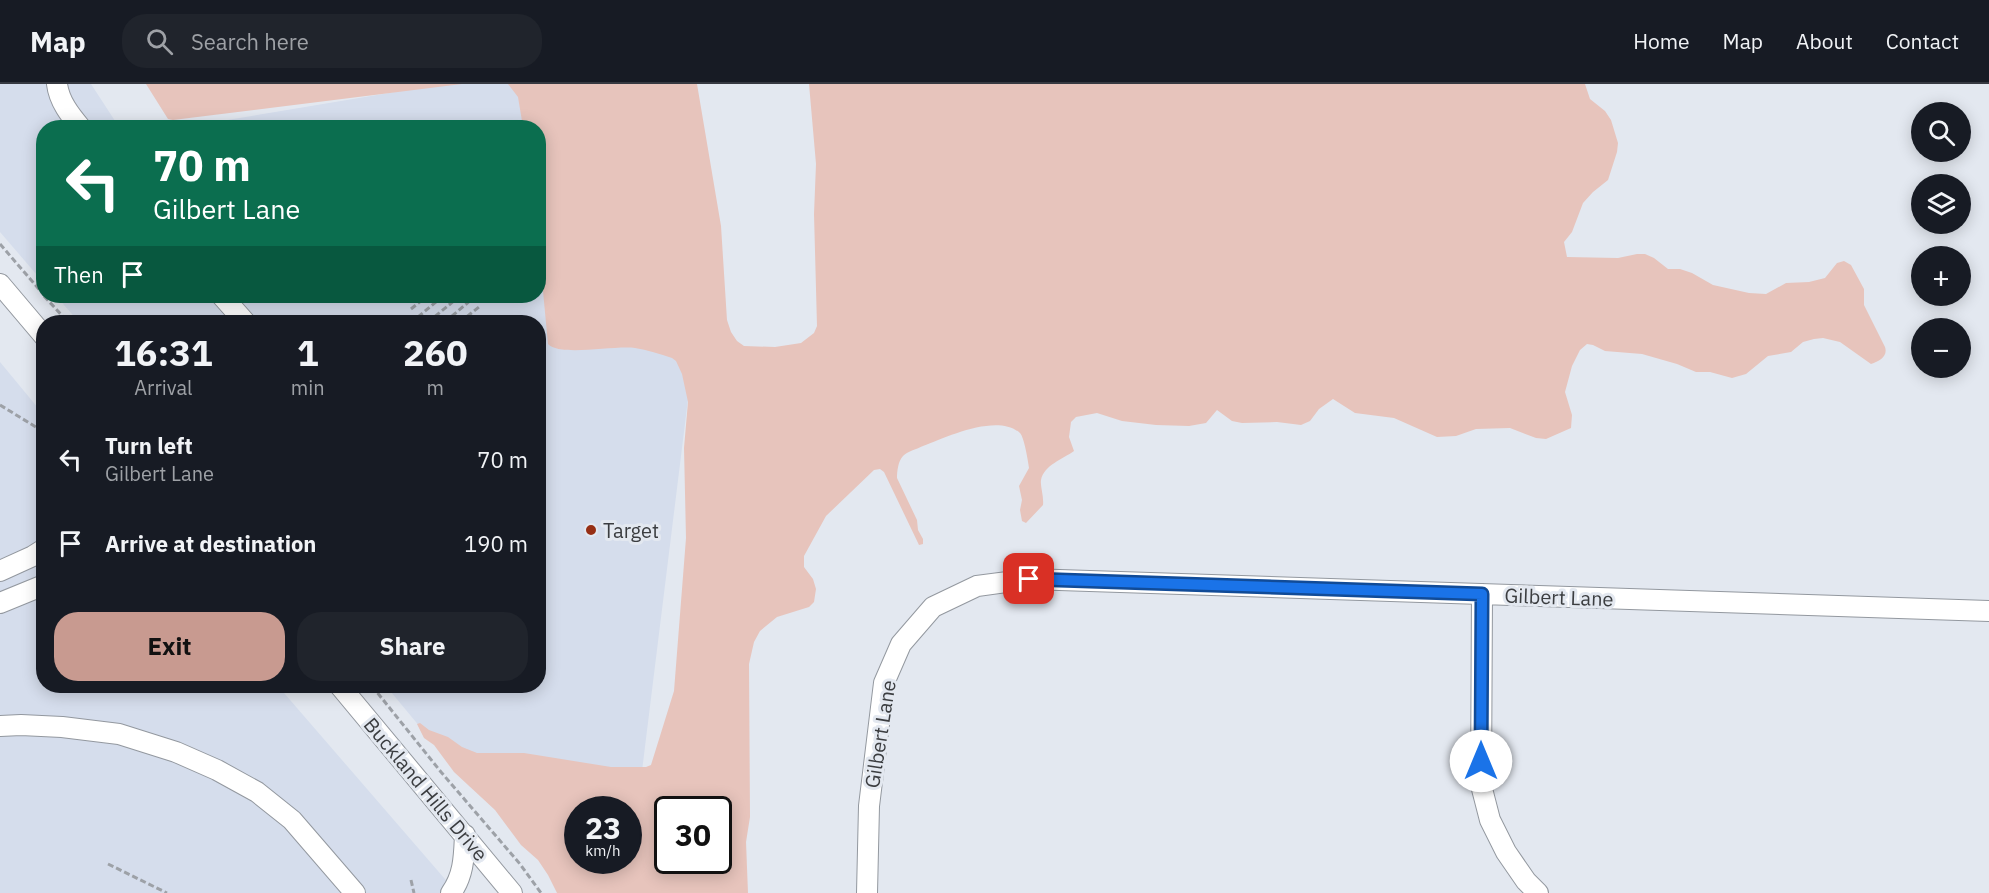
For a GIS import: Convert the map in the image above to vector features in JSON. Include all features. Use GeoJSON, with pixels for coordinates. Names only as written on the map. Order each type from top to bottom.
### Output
{"type":"FeatureCollection","features":[{"type":"Feature","properties":{"kind":"street"},"geometry":{"type":"LineString","coordinates":[[57,84],[58,92],[74,120]]}},
{"type":"Feature","properties":{"kind":"street"},"geometry":{"type":"LineString","coordinates":[[0,285],[36,327]]}},
{"type":"Feature","properties":{"kind":"street"},"geometry":{"type":"LineString","coordinates":[[228,303],[238,315]]}},
{"type":"Feature","properties":{"kind":"street"},"geometry":{"type":"LineString","coordinates":[[0,571],[36,553]]}},
{"type":"Feature","properties":{"kind":"street","name":"Gilbert Lane"},"geometry":{"type":"LineString","coordinates":[[867,893],[869,806],[884,683],[901,644],[933,606],[977,586],[1029,579],[1989,611]]}},
{"type":"Feature","properties":{"kind":"street"},"geometry":{"type":"LineString","coordinates":[[0,603],[36,588]]}},
{"type":"Feature","properties":{"kind":"street"},"geometry":{"type":"LineString","coordinates":[[1482,594],[1481,785],[1490,820],[1506,852],[1526,881],[1538,893]]}},
{"type":"Feature","properties":{"kind":"street","name":"Buckland Hills Drive"},"geometry":{"type":"LineString","coordinates":[[345,693],[512,893]]}},
{"type":"Feature","properties":{"kind":"street"},"geometry":{"type":"LineString","coordinates":[[0,726],[62,727],[119,734],[176,752],[217,770],[257,792],[292,820],[355,893]]}},
{"type":"Feature","properties":{"kind":"street"},"geometry":{"type":"LineString","coordinates":[[451,893],[463,869],[465,835]]}},
{"type":"Feature","properties":{"kind":"path"},"geometry":{"type":"LineString","coordinates":[[0,244],[36,286]]}},
{"type":"Feature","properties":{"kind":"path"},"geometry":{"type":"LineString","coordinates":[[51,303],[62,315]]}},
{"type":"Feature","properties":{"kind":"path"},"geometry":{"type":"LineString","coordinates":[[411,309],[418,303]]}},
{"type":"Feature","properties":{"kind":"path"},"geometry":{"type":"LineString","coordinates":[[420,315],[435,303]]}},
{"type":"Feature","properties":{"kind":"path"},"geometry":{"type":"LineString","coordinates":[[437,315],[451,303]]}},
{"type":"Feature","properties":{"kind":"path"},"geometry":{"type":"LineString","coordinates":[[453,315],[467,303]]}},
{"type":"Feature","properties":{"kind":"path"},"geometry":{"type":"LineString","coordinates":[[468,315],[478,307]]}},
{"type":"Feature","properties":{"kind":"path"},"geometry":{"type":"LineString","coordinates":[[0,405],[36,427]]}},
{"type":"Feature","properties":{"kind":"path"},"geometry":{"type":"LineString","coordinates":[[378,693],[441,772],[520,864],[541,893]]}},
{"type":"Feature","properties":{"kind":"path"},"geometry":{"type":"LineString","coordinates":[[108,864],[167,893]]}},
{"type":"Feature","properties":{"kind":"path"},"geometry":{"type":"LineString","coordinates":[[411,880],[414,893]]}},
{"type":"Feature","properties":{"kind":"shaded area"},"geometry":{"type":"Polygon","coordinates":[[[0,84],[91,84],[114,120],[36,120],[36,274],[0,232],[0,84]]]}},
{"type":"Feature","properties":{"kind":"shaded area"},"geometry":{"type":"Polygon","coordinates":[[[146,84],[462,84],[173,120],[168,119],[146,84]]]}},
{"type":"Feature","properties":{"kind":"shaded area"},"geometry":{"type":"Polygon","coordinates":[[[443,84],[521,84],[528,120],[227,120],[443,84]]]}},
{"type":"Feature","properties":{"kind":"shaded area"},"geometry":{"type":"Polygon","coordinates":[[[508,84],[697,84],[721,226],[727,320],[731,332],[744,346],[775,347],[801,343],[814,333],[817,326],[814,214],[816,164],[809,84],[1585,84],[1590,99],[1605,111],[1611,120],[1618,143],[1608,180],[1583,203],[1572,232],[1564,242],[1567,257],[1618,258],[1645,254],[1668,269],[1680,269],[1692,273],[1713,285],[1749,293],[1766,294],[1786,283],[1809,282],[1825,278],[1837,263],[1844,261],[1851,265],[1864,289],[1864,305],[1885,347],[1885,353],[1880,360],[1871,364],[1840,342],[1823,338],[1814,339],[1803,342],[1791,352],[1768,356],[1746,374],[1732,378],[1710,372],[1696,372],[1642,354],[1605,351],[1587,344],[1580,350],[1572,366],[1565,392],[1572,415],[1571,428],[1546,439],[1536,438],[1510,428],[1476,429],[1456,436],[1437,437],[1394,418],[1355,413],[1333,399],[1319,409],[1310,421],[1301,425],[1277,422],[1242,423],[1232,421],[1217,410],[1206,423],[1189,426],[1122,421],[1097,413],[1076,417],[1071,422],[1069,437],[1074,451],[1046,470],[1041,480],[1043,505],[1026,523],[1022,521],[1019,486],[1029,468],[1020,433],[1010,427],[986,426],[958,433],[910,451],[901,458],[897,478],[917,520],[923,544],[919,545],[884,472],[880,469],[874,470],[826,516],[804,556],[804,567],[813,579],[816,589],[814,602],[809,607],[777,617],[760,631],[754,642],[749,664],[750,817],[746,842],[748,893],[557,893],[538,860],[521,845],[495,810],[454,772],[434,745],[424,738],[417,724],[420,723],[429,730],[448,737],[462,747],[477,753],[524,753],[611,767],[651,765],[674,691],[686,538],[684,448],[688,402],[682,374],[676,361],[672,358],[635,348],[564,350],[548,344],[544,303],[546,303],[546,120],[522,120],[518,97],[508,84]]]}},
{"type":"Feature","properties":{"kind":"shaded area"},"geometry":{"type":"Polygon","coordinates":[[[546,192],[694,351],[642,771],[470,787],[392,693],[546,693],[546,315],[73,315],[62,303],[546,303],[546,192]]]}},
{"type":"Feature","properties":{"kind":"shaded area"},"geometry":{"type":"Polygon","coordinates":[[[0,362],[36,406],[36,693],[284,693],[457,893],[0,893],[0,362]]]}},
{"type":"Feature","properties":{"kind":"place","name":"Target"},"geometry":{"type":"Point","coordinates":[591,530]}},
{"type":"Feature","properties":{"kind":"route"},"geometry":{"type":"LineString","coordinates":[[1029,579],[1482,594],[1481,761]]}}]}
